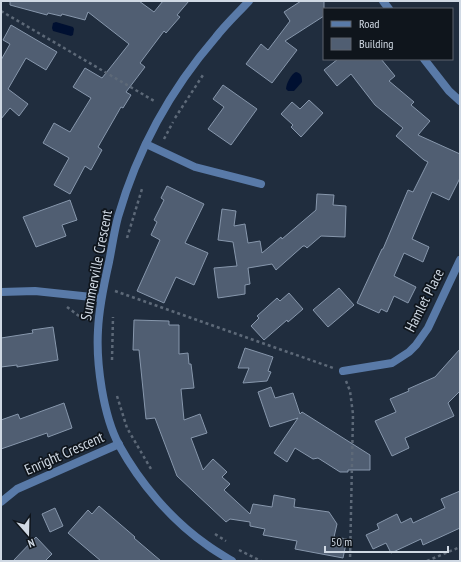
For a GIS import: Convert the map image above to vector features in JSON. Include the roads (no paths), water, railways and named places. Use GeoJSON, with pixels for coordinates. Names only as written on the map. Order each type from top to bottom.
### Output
{"type":"FeatureCollection","features":[{"type":"Feature","properties":{"kind":"street","name":"Summerville Crescent"},"geometry":{"type":"LineString","coordinates":[[232,561],[206,545],[173,516],[144,482],[119,444],[111,426],[102,388],[99,369],[98,331],[101,298],[118,218],[131,180],[146,144],[185,77],[211,43],[249,1]]}},
{"type":"Feature","properties":{"kind":"street"},"geometry":{"type":"LineString","coordinates":[[425,60],[449,91],[460,102]]}},
{"type":"Feature","properties":{"kind":"street"},"geometry":{"type":"LineString","coordinates":[[146,144],[195,167],[261,184]]}},
{"type":"Feature","properties":{"kind":"street","name":"Hamlet Place"},"geometry":{"type":"LineString","coordinates":[[343,371],[392,363],[416,346],[428,328],[460,260]]}},
{"type":"Feature","properties":{"kind":"street"},"geometry":{"type":"LineString","coordinates":[[1,292],[35,291],[101,298]]}},
{"type":"Feature","properties":{"kind":"street","name":"Enright Crescent"},"geometry":{"type":"LineString","coordinates":[[1,502],[17,489],[119,444]]}},
{"type":"Feature","properties":{"kind":"water"},"geometry":{"type":"Polygon","coordinates":[[[56,22],[73,27],[73,35],[71,36],[53,31],[53,23],[56,22]]]}},
{"type":"Feature","properties":{"kind":"water"},"geometry":{"type":"Polygon","coordinates":[[[296,72],[301,75],[302,82],[294,91],[288,91],[286,87],[288,82],[292,75],[296,72]]]}}]}
